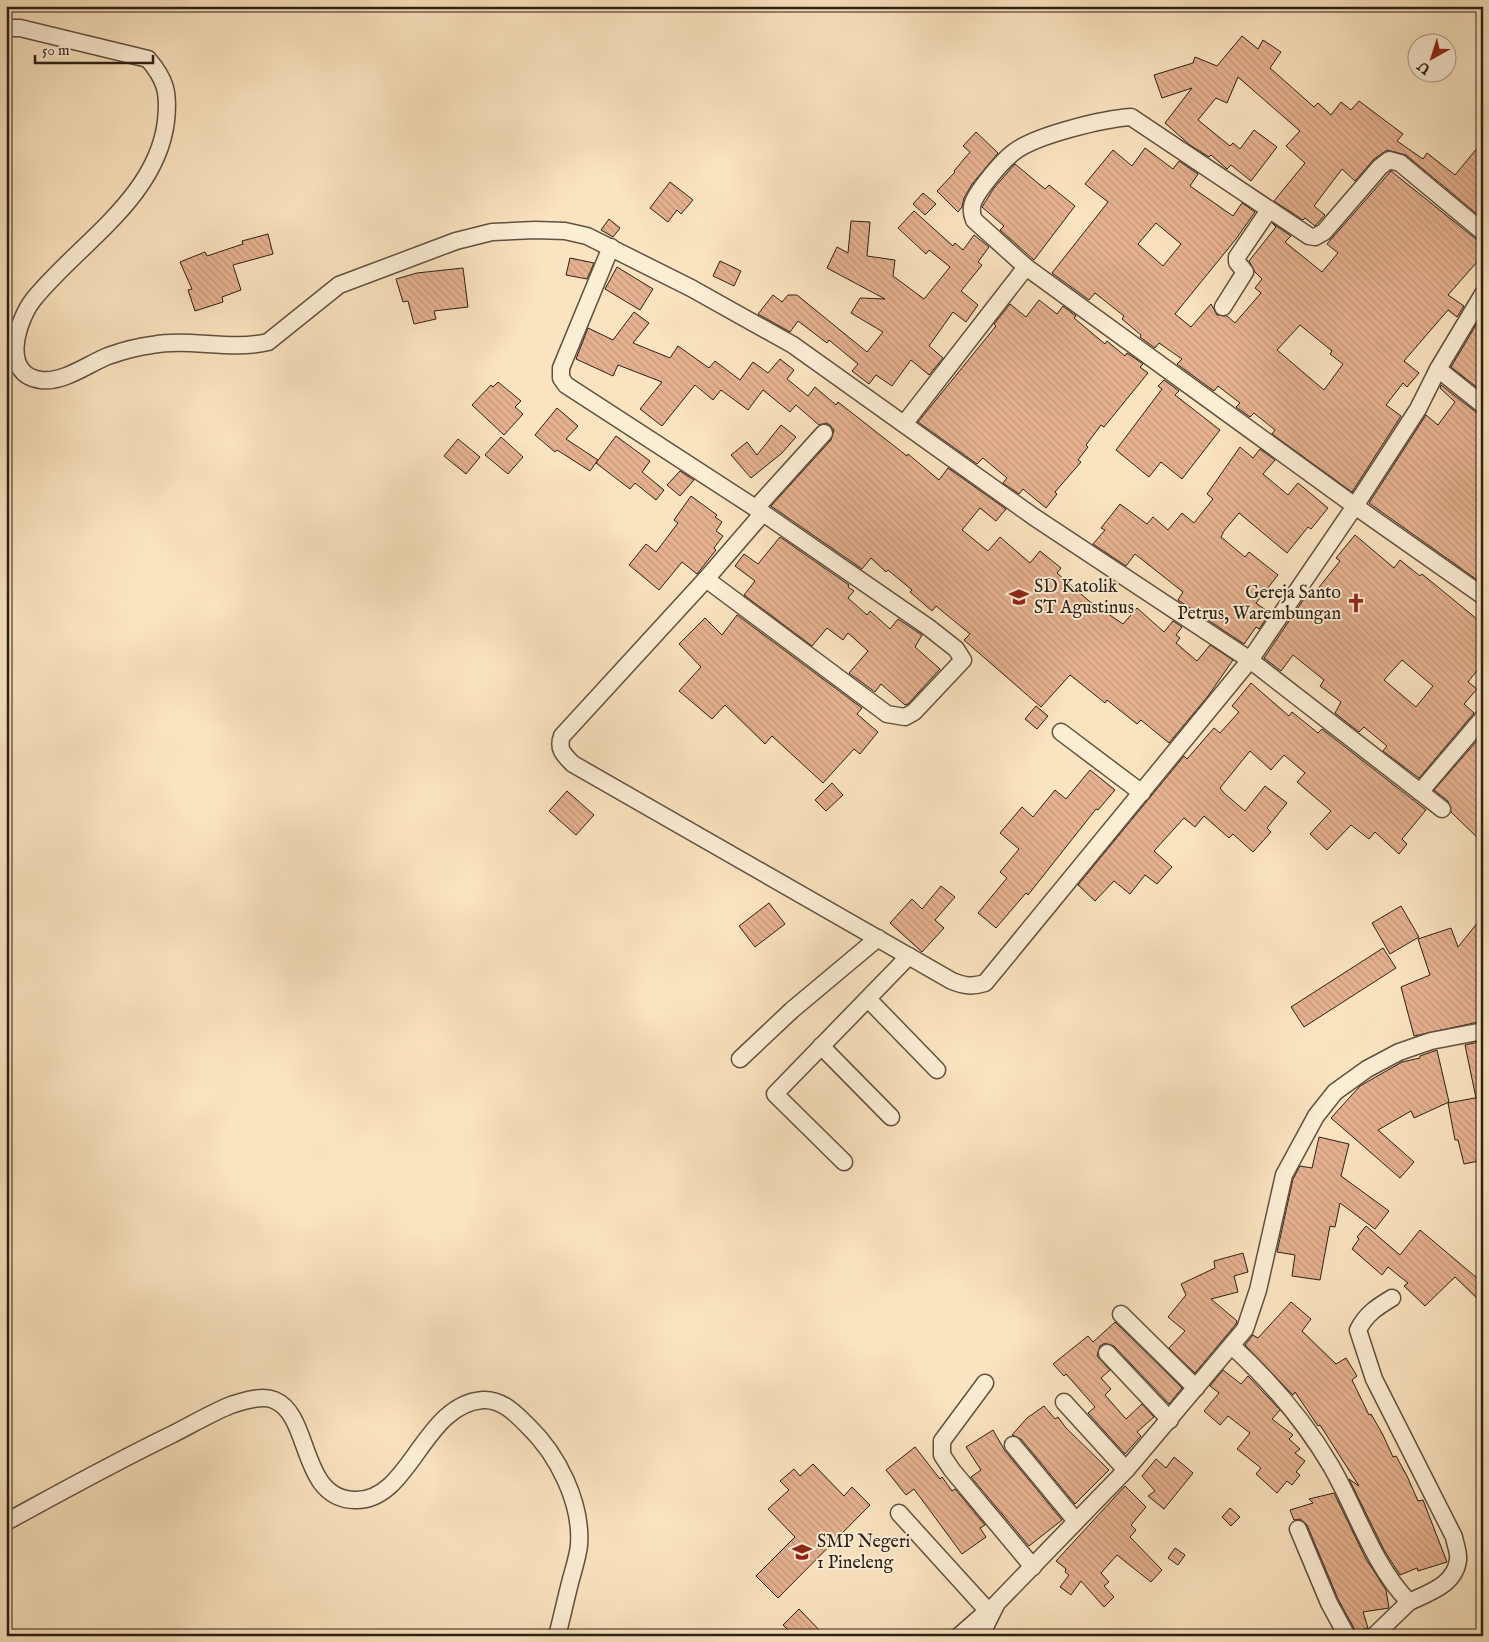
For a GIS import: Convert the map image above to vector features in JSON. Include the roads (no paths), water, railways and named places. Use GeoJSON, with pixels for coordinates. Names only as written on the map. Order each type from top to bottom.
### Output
{"type":"FeatureCollection","features":[{"type":"Feature","properties":{"kind":"street"},"geometry":{"type":"LineString","coordinates":[[6,28],[20,28],[148,59],[159,72],[166,85],[168,106],[164,134],[157,156],[147,175],[125,204],[34,300],[20,321],[15,335],[14,352],[16,362],[28,376],[41,380],[58,378],[128,349],[155,344],[186,342],[254,346],[268,342],[339,286],[456,241],[492,232],[565,230],[587,236],[738,313],[793,345],[1088,554],[1250,660],[1442,809]]}},
{"type":"Feature","properties":{"kind":"street"},"geometry":{"type":"LineString","coordinates":[[1483,232],[1394,160],[1385,162],[1336,220],[1315,237],[1309,236],[1131,117],[1104,121],[1039,139],[1016,150],[1003,162],[973,200],[970,212],[974,220],[1026,267],[1355,506],[1483,596]]}},
{"type":"Feature","properties":{"kind":"street"},"geometry":{"type":"LineString","coordinates":[[1223,307],[1245,272],[1237,262],[1237,257],[1269,210]]}},
{"type":"Feature","properties":{"kind":"street"},"geometry":{"type":"LineString","coordinates":[[611,247],[561,368],[562,378],[571,388],[759,510],[928,627],[962,655],[962,662],[914,712],[905,717],[887,714],[706,579]]}},
{"type":"Feature","properties":{"kind":"street"},"geometry":{"type":"LineString","coordinates":[[904,424],[1026,267]]}},
{"type":"Feature","properties":{"kind":"street"},"geometry":{"type":"LineString","coordinates":[[824,433],[759,510],[706,579],[562,736],[559,743],[562,754],[573,764],[952,981],[965,986],[974,986],[985,983],[1250,660],[1355,506],[1418,409],[1438,369],[1482,299]]}},
{"type":"Feature","properties":{"kind":"street"},"geometry":{"type":"LineString","coordinates":[[1438,369],[1483,405]]}},
{"type":"Feature","properties":{"kind":"street"},"geometry":{"type":"LineString","coordinates":[[1420,792],[1483,718]]}},
{"type":"Feature","properties":{"kind":"street"},"geometry":{"type":"LineString","coordinates":[[1061,732],[1142,793]]}},
{"type":"Feature","properties":{"kind":"street"},"geometry":{"type":"LineString","coordinates":[[740,1059],[792,1010],[878,938]]}},
{"type":"Feature","properties":{"kind":"street"},"geometry":{"type":"LineString","coordinates":[[844,1162],[775,1094],[909,956]]}},
{"type":"Feature","properties":{"kind":"street"},"geometry":{"type":"LineString","coordinates":[[868,999],[937,1070]]}},
{"type":"Feature","properties":{"kind":"street"},"geometry":{"type":"LineString","coordinates":[[959,1636],[993,1607],[1126,1470],[1245,1329],[1251,1316],[1284,1175],[1316,1116],[1330,1098],[1348,1081],[1399,1052],[1431,1041],[1483,1030]]}},
{"type":"Feature","properties":{"kind":"street"},"geometry":{"type":"LineString","coordinates":[[821,1046],[891,1117]]}},
{"type":"Feature","properties":{"kind":"street"},"geometry":{"type":"LineString","coordinates":[[1374,1636],[1409,1602],[1440,1587],[1452,1576],[1459,1560],[1454,1537],[1374,1379],[1358,1330],[1363,1319],[1371,1311],[1392,1298]]}},
{"type":"Feature","properties":{"kind":"street"},"geometry":{"type":"LineString","coordinates":[[1121,1314],[1196,1388]]}},
{"type":"Feature","properties":{"kind":"street"},"geometry":{"type":"LineString","coordinates":[[1232,1346],[1263,1374],[1299,1416],[1331,1466],[1392,1583],[1409,1602]]}},
{"type":"Feature","properties":{"kind":"street"},"geometry":{"type":"LineString","coordinates":[[1107,1353],[1170,1420]]}},
{"type":"Feature","properties":{"kind":"street"},"geometry":{"type":"LineString","coordinates":[[984,1384],[942,1441],[940,1448],[952,1470],[1033,1567]]}},
{"type":"Feature","properties":{"kind":"street"},"geometry":{"type":"LineString","coordinates":[[6,1522],[145,1448],[231,1405],[262,1398],[273,1399],[290,1411],[325,1490],[343,1499],[371,1499],[383,1492],[395,1481],[436,1426],[471,1403],[493,1401],[512,1410],[532,1429],[551,1453],[573,1498],[577,1517],[579,1547],[557,1636]]}},
{"type":"Feature","properties":{"kind":"street"},"geometry":{"type":"LineString","coordinates":[[1064,1402],[1126,1470]]}},
{"type":"Feature","properties":{"kind":"street"},"geometry":{"type":"LineString","coordinates":[[1013,1445],[1076,1521]]}},
{"type":"Feature","properties":{"kind":"street"},"geometry":{"type":"LineString","coordinates":[[899,1513],[993,1607]]}},
{"type":"Feature","properties":{"kind":"street"},"geometry":{"type":"LineString","coordinates":[[1298,1529],[1329,1603],[1347,1636]]}},
{"type":"Feature","properties":{"kind":"street"},"geometry":{"type":"LineString","coordinates":[[984,1636],[985,1627],[993,1607]]}},
{"type":"Feature","properties":{"kind":"place","name":"SD Katolik ST Agustinus"},"geometry":{"type":"Point","coordinates":[1019,597]}},
{"type":"Feature","properties":{"kind":"place","name":"Gereja Santo Petrus, Warembungan"},"geometry":{"type":"Point","coordinates":[1356,603]}},
{"type":"Feature","properties":{"kind":"place","name":"SMP Negeri 1 Pineleng"},"geometry":{"type":"Point","coordinates":[802,1552]}}]}
